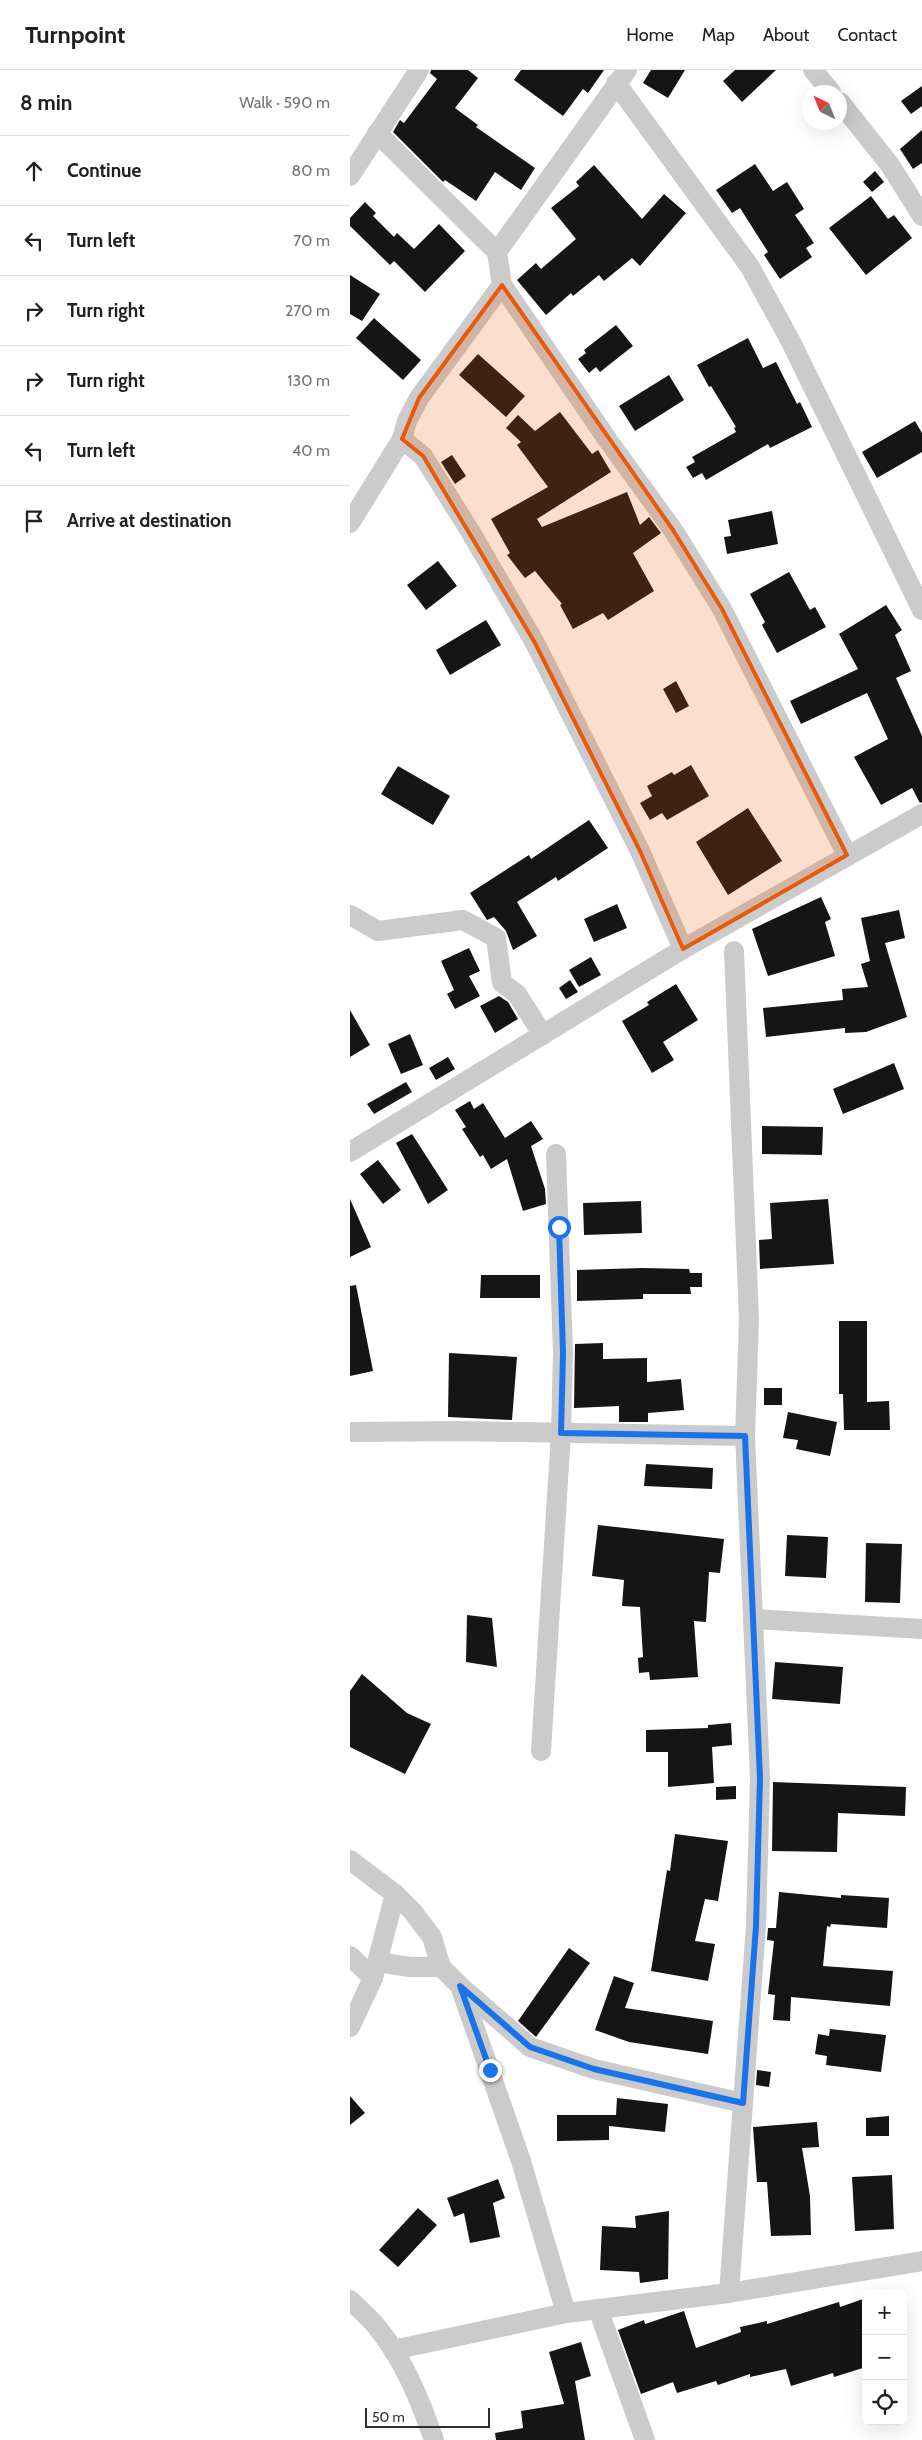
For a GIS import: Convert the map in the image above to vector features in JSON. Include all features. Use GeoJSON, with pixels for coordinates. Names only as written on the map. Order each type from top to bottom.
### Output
{"type":"FeatureCollection","features":[{"type":"Feature","properties":{"kind":"street"},"geometry":{"type":"LineString","coordinates":[[350,176],[419,70]]}},
{"type":"Feature","properties":{"kind":"street"},"geometry":{"type":"LineString","coordinates":[[813,70],[825,85]]}},
{"type":"Feature","properties":{"kind":"street"},"geometry":{"type":"LineString","coordinates":[[497,252],[622,76],[750,267],[792,342],[922,610]]}},
{"type":"Feature","properties":{"kind":"street"},"geometry":{"type":"LineString","coordinates":[[847,111],[890,165],[922,216]]}},
{"type":"Feature","properties":{"kind":"street"},"geometry":{"type":"LineString","coordinates":[[378,133],[497,252],[502,285],[607,440],[673,530],[722,609],[847,855]]}},
{"type":"Feature","properties":{"kind":"street"},"geometry":{"type":"LineString","coordinates":[[350,523],[402,439],[407,421],[419,398],[502,285]]}},
{"type":"Feature","properties":{"kind":"street"},"geometry":{"type":"LineString","coordinates":[[402,439],[422,456],[470,531],[535,643],[640,851],[683,949]]}},
{"type":"Feature","properties":{"kind":"street"},"geometry":{"type":"LineString","coordinates":[[350,1152],[683,949],[922,814]]}},
{"type":"Feature","properties":{"kind":"street"},"geometry":{"type":"LineString","coordinates":[[350,915],[378,931],[463,920],[496,938],[502,983],[517,994],[543,1035]]}},
{"type":"Feature","properties":{"kind":"street"},"geometry":{"type":"LineString","coordinates":[[730,2293],[756,1926],[760,1778],[745,1436],[749,1319],[734,951]]}},
{"type":"Feature","properties":{"kind":"street"},"geometry":{"type":"LineString","coordinates":[[541,1751],[561,1433],[563,1353],[556,1154]]}},
{"type":"Feature","properties":{"kind":"street"},"geometry":{"type":"LineString","coordinates":[[350,1432],[460,1431],[745,1436]]}},
{"type":"Feature","properties":{"kind":"street"},"geometry":{"type":"LineString","coordinates":[[754,1619],[922,1628]]}},
{"type":"Feature","properties":{"kind":"street"},"geometry":{"type":"LineString","coordinates":[[350,1860],[395,1894],[413,1912],[432,1937],[440,1967],[530,2047],[594,2069],[743,2103]]}},
{"type":"Feature","properties":{"kind":"street"},"geometry":{"type":"LineString","coordinates":[[350,2026],[375,1970],[395,1894]]}},
{"type":"Feature","properties":{"kind":"street"},"geometry":{"type":"LineString","coordinates":[[350,1956],[375,1970],[440,1967]]}},
{"type":"Feature","properties":{"kind":"street"},"geometry":{"type":"LineString","coordinates":[[460,1986],[521,2161],[566,2313]]}},
{"type":"Feature","properties":{"kind":"street"},"geometry":{"type":"LineString","coordinates":[[393,2350],[566,2313],[730,2293],[922,2261]]}},
{"type":"Feature","properties":{"kind":"street"},"geometry":{"type":"LineString","coordinates":[[350,2301],[377,2327],[393,2350],[419,2397],[434,2440]]}},
{"type":"Feature","properties":{"kind":"street"},"geometry":{"type":"LineString","coordinates":[[598,2309],[645,2440]]}},
{"type":"Feature","properties":{"kind":"highlighted area"},"geometry":{"type":"Polygon","coordinates":[[[502,285],[673,530],[722,609],[847,855],[683,949],[640,851],[535,643],[423,456],[402,439],[419,398],[502,285]]]}},
{"type":"Feature","properties":{"kind":"building"},"geometry":{"type":"Polygon","coordinates":[[[431,70],[468,70],[478,78],[455,108],[478,125],[476,127],[535,168],[521,190],[495,172],[476,201],[445,180],[443,182],[393,132],[400,120],[404,123],[437,79],[430,73],[431,70]]]}},
{"type":"Feature","properties":{"kind":"building"},"geometry":{"type":"Polygon","coordinates":[[[521,70],[604,70],[588,93],[583,89],[563,116],[514,80],[521,70]]]}},
{"type":"Feature","properties":{"kind":"building"},"geometry":{"type":"Polygon","coordinates":[[[651,70],[685,70],[668,98],[643,83],[651,70]]]}},
{"type":"Feature","properties":{"kind":"building"},"geometry":{"type":"Polygon","coordinates":[[[735,70],[776,70],[742,102],[723,81],[735,70]]]}},
{"type":"Feature","properties":{"kind":"building"},"geometry":{"type":"Polygon","coordinates":[[[922,86],[922,106],[911,114],[901,101],[922,86]]]}},
{"type":"Feature","properties":{"kind":"building"},"geometry":{"type":"Polygon","coordinates":[[[922,130],[922,163],[913,169],[900,149],[922,130]]]}},
{"type":"Feature","properties":{"kind":"building"},"geometry":{"type":"Polygon","coordinates":[[[755,164],[773,191],[787,182],[804,209],[795,215],[814,243],[806,248],[812,257],[780,279],[764,255],[768,252],[740,208],[732,213],[716,190],[755,164]]]}},
{"type":"Feature","properties":{"kind":"building"},"geometry":{"type":"Polygon","coordinates":[[[594,165],[642,219],[664,194],[686,213],[640,266],[632,258],[604,281],[599,275],[573,296],[571,293],[546,315],[517,280],[536,263],[541,269],[576,239],[551,208],[579,186],[576,182],[594,165]]]}},
{"type":"Feature","properties":{"kind":"building"},"geometry":{"type":"Polygon","coordinates":[[[875,171],[884,182],[872,192],[863,182],[875,171]]]}},
{"type":"Feature","properties":{"kind":"building"},"geometry":{"type":"Polygon","coordinates":[[[871,196],[888,219],[894,215],[912,238],[866,275],[829,228],[871,196]]]}},
{"type":"Feature","properties":{"kind":"building"},"geometry":{"type":"Polygon","coordinates":[[[365,202],[376,213],[373,216],[394,237],[397,233],[414,249],[439,224],[465,251],[425,292],[394,261],[390,265],[350,226],[350,218],[365,202]]]}},
{"type":"Feature","properties":{"kind":"building"},"geometry":{"type":"Polygon","coordinates":[[[350,275],[380,294],[362,321],[350,314],[350,275]]]}},
{"type":"Feature","properties":{"kind":"building"},"geometry":{"type":"Polygon","coordinates":[[[374,318],[421,360],[403,380],[356,338],[374,318]]]}},
{"type":"Feature","properties":{"kind":"building"},"geometry":{"type":"Polygon","coordinates":[[[616,325],[633,346],[600,372],[596,367],[589,373],[578,359],[586,353],[584,350],[616,325]]]}},
{"type":"Feature","properties":{"kind":"building"},"geometry":{"type":"Polygon","coordinates":[[[748,338],[763,368],[776,362],[797,404],[800,402],[812,427],[770,448],[768,444],[706,480],[702,473],[693,478],[686,467],[695,462],[692,457],[736,432],[734,428],[736,427],[711,386],[709,387],[697,365],[748,338]]]}},
{"type":"Feature","properties":{"kind":"building"},"geometry":{"type":"Polygon","coordinates":[[[478,354],[525,396],[506,417],[459,375],[478,354]]]}},
{"type":"Feature","properties":{"kind":"building"},"geometry":{"type":"Polygon","coordinates":[[[669,375],[684,400],[635,431],[619,406],[669,375]]]}},
{"type":"Feature","properties":{"kind":"building"},"geometry":{"type":"Polygon","coordinates":[[[560,412],[592,454],[598,450],[611,472],[537,519],[542,527],[627,492],[640,525],[649,517],[661,533],[633,553],[654,591],[608,620],[603,613],[573,629],[560,605],[562,604],[535,571],[525,578],[507,555],[510,553],[491,519],[548,487],[517,445],[521,442],[506,428],[518,415],[535,431],[560,412]]]}},
{"type":"Feature","properties":{"kind":"building"},"geometry":{"type":"Polygon","coordinates":[[[915,421],[922,433],[922,452],[877,478],[862,452],[915,421]]]}},
{"type":"Feature","properties":{"kind":"building"},"geometry":{"type":"Polygon","coordinates":[[[452,455],[466,476],[455,484],[441,462],[452,455]]]}},
{"type":"Feature","properties":{"kind":"building"},"geometry":{"type":"Polygon","coordinates":[[[772,511],[778,544],[727,554],[724,537],[731,536],[728,520],[772,511]]]}},
{"type":"Feature","properties":{"kind":"building"},"geometry":{"type":"Polygon","coordinates":[[[438,561],[457,586],[426,610],[407,585],[438,561]]]}},
{"type":"Feature","properties":{"kind":"building"},"geometry":{"type":"Polygon","coordinates":[[[789,572],[810,610],[815,607],[826,627],[777,653],[762,625],[765,622],[750,594],[789,572]]]}},
{"type":"Feature","properties":{"kind":"building"},"geometry":{"type":"Polygon","coordinates":[[[886,605],[902,630],[895,635],[911,671],[896,678],[922,736],[922,802],[920,803],[912,788],[881,805],[854,757],[888,739],[867,693],[801,724],[790,701],[858,669],[839,634],[886,605]]]}},
{"type":"Feature","properties":{"kind":"building"},"geometry":{"type":"Polygon","coordinates":[[[486,620],[501,645],[450,675],[436,650],[486,620]]]}},
{"type":"Feature","properties":{"kind":"building"},"geometry":{"type":"Polygon","coordinates":[[[676,681],[689,706],[676,713],[663,689],[676,681]]]}},
{"type":"Feature","properties":{"kind":"building"},"geometry":{"type":"Polygon","coordinates":[[[691,765],[709,796],[667,820],[662,813],[650,820],[640,803],[652,796],[647,786],[672,772],[674,775],[691,765]]]}},
{"type":"Feature","properties":{"kind":"building"},"geometry":{"type":"Polygon","coordinates":[[[398,766],[450,796],[433,825],[381,794],[398,766]]]}},
{"type":"Feature","properties":{"kind":"building"},"geometry":{"type":"Polygon","coordinates":[[[748,808],[782,861],[728,895],[696,842],[748,808]]]}},
{"type":"Feature","properties":{"kind":"building"},"geometry":{"type":"Polygon","coordinates":[[[589,820],[608,848],[558,881],[556,877],[517,902],[537,936],[513,950],[506,931],[494,917],[487,920],[470,893],[529,855],[531,859],[589,820]]]}},
{"type":"Feature","properties":{"kind":"building"},"geometry":{"type":"Polygon","coordinates":[[[821,897],[831,919],[825,922],[835,956],[768,976],[752,929],[821,897]]]}},
{"type":"Feature","properties":{"kind":"building"},"geometry":{"type":"Polygon","coordinates":[[[617,904],[627,928],[594,942],[584,919],[617,904]]]}},
{"type":"Feature","properties":{"kind":"building"},"geometry":{"type":"Polygon","coordinates":[[[899,910],[905,938],[885,943],[907,1017],[866,1032],[845,1033],[845,1028],[766,1037],[763,1008],[843,1000],[842,989],[868,987],[861,964],[870,961],[861,918],[899,910]]]}},
{"type":"Feature","properties":{"kind":"building"},"geometry":{"type":"Polygon","coordinates":[[[469,948],[480,971],[469,976],[480,996],[455,1009],[447,994],[454,990],[441,961],[469,948]]]}},
{"type":"Feature","properties":{"kind":"building"},"geometry":{"type":"Polygon","coordinates":[[[591,957],[601,975],[579,987],[569,970],[591,957]]]}},
{"type":"Feature","properties":{"kind":"building"},"geometry":{"type":"Polygon","coordinates":[[[570,980],[578,992],[566,999],[559,988],[570,980]]]}},
{"type":"Feature","properties":{"kind":"building"},"geometry":{"type":"Polygon","coordinates":[[[676,984],[698,1020],[663,1042],[674,1060],[652,1073],[622,1021],[649,1005],[647,1002],[676,984]]]}},
{"type":"Feature","properties":{"kind":"building"},"geometry":{"type":"Polygon","coordinates":[[[499,996],[508,1002],[518,1019],[495,1033],[480,1006],[499,996]]]}},
{"type":"Feature","properties":{"kind":"building"},"geometry":{"type":"Polygon","coordinates":[[[350,1010],[370,1045],[350,1057],[350,1010]]]}},
{"type":"Feature","properties":{"kind":"building"},"geometry":{"type":"Polygon","coordinates":[[[410,1034],[423,1065],[401,1074],[388,1044],[410,1034]]]}},
{"type":"Feature","properties":{"kind":"building"},"geometry":{"type":"Polygon","coordinates":[[[448,1057],[455,1069],[436,1080],[429,1068],[448,1057]]]}},
{"type":"Feature","properties":{"kind":"building"},"geometry":{"type":"Polygon","coordinates":[[[894,1063],[904,1089],[843,1114],[833,1089],[894,1063]]]}},
{"type":"Feature","properties":{"kind":"building"},"geometry":{"type":"Polygon","coordinates":[[[406,1082],[412,1092],[374,1114],[367,1104],[406,1082]]]}},
{"type":"Feature","properties":{"kind":"building"},"geometry":{"type":"Polygon","coordinates":[[[470,1101],[474,1109],[483,1103],[505,1138],[531,1121],[543,1139],[531,1146],[545,1189],[546,1204],[523,1211],[507,1159],[491,1169],[483,1155],[480,1157],[462,1129],[466,1127],[455,1110],[470,1101]]]}},
{"type":"Feature","properties":{"kind":"building"},"geometry":{"type":"Polygon","coordinates":[[[762,1126],[823,1127],[822,1155],[762,1154],[762,1126]]]}},
{"type":"Feature","properties":{"kind":"building"},"geometry":{"type":"Polygon","coordinates":[[[412,1134],[448,1190],[428,1204],[396,1143],[412,1134]]]}},
{"type":"Feature","properties":{"kind":"building"},"geometry":{"type":"Polygon","coordinates":[[[378,1160],[401,1190],[383,1204],[360,1174],[378,1160]]]}},
{"type":"Feature","properties":{"kind":"building"},"geometry":{"type":"Polygon","coordinates":[[[350,1199],[371,1247],[350,1257],[350,1199]]]}},
{"type":"Feature","properties":{"kind":"building"},"geometry":{"type":"Polygon","coordinates":[[[828,1199],[834,1264],[760,1269],[759,1240],[772,1239],[770,1203],[828,1199]]]}},
{"type":"Feature","properties":{"kind":"building"},"geometry":{"type":"Polygon","coordinates":[[[641,1201],[642,1233],[584,1235],[583,1203],[641,1201]]]}},
{"type":"Feature","properties":{"kind":"building"},"geometry":{"type":"Polygon","coordinates":[[[689,1269],[690,1273],[702,1273],[702,1287],[690,1287],[691,1294],[643,1294],[643,1299],[577,1301],[577,1270],[689,1269]]]}},
{"type":"Feature","properties":{"kind":"building"},"geometry":{"type":"Polygon","coordinates":[[[481,1275],[540,1275],[540,1298],[480,1298],[481,1275]]]}},
{"type":"Feature","properties":{"kind":"building"},"geometry":{"type":"Polygon","coordinates":[[[356,1285],[373,1371],[350,1376],[350,1286],[356,1285]]]}},
{"type":"Feature","properties":{"kind":"building"},"geometry":{"type":"Polygon","coordinates":[[[839,1321],[867,1321],[867,1402],[889,1401],[890,1430],[844,1430],[843,1394],[839,1394],[839,1321]]]}},
{"type":"Feature","properties":{"kind":"building"},"geometry":{"type":"Polygon","coordinates":[[[603,1343],[603,1359],[647,1358],[647,1382],[681,1379],[684,1410],[648,1413],[648,1422],[619,1422],[619,1406],[574,1408],[575,1344],[603,1343]]]}},
{"type":"Feature","properties":{"kind":"building"},"geometry":{"type":"Polygon","coordinates":[[[449,1353],[517,1357],[512,1420],[448,1417],[449,1353]]]}},
{"type":"Feature","properties":{"kind":"building"},"geometry":{"type":"Polygon","coordinates":[[[764,1388],[782,1388],[782,1405],[764,1405],[764,1388]]]}},
{"type":"Feature","properties":{"kind":"building"},"geometry":{"type":"Polygon","coordinates":[[[788,1412],[837,1422],[830,1456],[796,1449],[798,1440],[783,1438],[788,1412]]]}},
{"type":"Feature","properties":{"kind":"building"},"geometry":{"type":"Polygon","coordinates":[[[646,1464],[713,1468],[712,1489],[644,1486],[646,1464]]]}},
{"type":"Feature","properties":{"kind":"building"},"geometry":{"type":"Polygon","coordinates":[[[598,1525],[724,1539],[720,1573],[709,1572],[706,1622],[694,1621],[698,1677],[650,1680],[649,1672],[639,1673],[638,1658],[643,1657],[640,1607],[622,1606],[624,1580],[592,1576],[598,1525]]]}},
{"type":"Feature","properties":{"kind":"building"},"geometry":{"type":"Polygon","coordinates":[[[787,1535],[828,1537],[826,1578],[785,1576],[787,1535]]]}},
{"type":"Feature","properties":{"kind":"building"},"geometry":{"type":"Polygon","coordinates":[[[866,1543],[902,1544],[900,1603],[865,1602],[866,1543]]]}},
{"type":"Feature","properties":{"kind":"building"},"geometry":{"type":"Polygon","coordinates":[[[467,1615],[492,1618],[497,1667],[466,1662],[467,1615]]]}},
{"type":"Feature","properties":{"kind":"building"},"geometry":{"type":"Polygon","coordinates":[[[775,1662],[843,1667],[840,1704],[772,1699],[775,1662]]]}},
{"type":"Feature","properties":{"kind":"building"},"geometry":{"type":"Polygon","coordinates":[[[362,1674],[407,1713],[431,1724],[405,1774],[350,1747],[350,1691],[362,1674]]]}},
{"type":"Feature","properties":{"kind":"building"},"geometry":{"type":"Polygon","coordinates":[[[731,1723],[732,1745],[712,1747],[714,1783],[668,1787],[668,1752],[646,1752],[646,1730],[708,1728],[708,1725],[731,1723]]]}},
{"type":"Feature","properties":{"kind":"building"},"geometry":{"type":"Polygon","coordinates":[[[773,1782],[906,1787],[905,1816],[838,1813],[837,1852],[772,1851],[773,1782]]]}},
{"type":"Feature","properties":{"kind":"building"},"geometry":{"type":"Polygon","coordinates":[[[736,1786],[736,1799],[716,1800],[716,1787],[736,1786]]]}},
{"type":"Feature","properties":{"kind":"building"},"geometry":{"type":"Polygon","coordinates":[[[675,1834],[728,1841],[718,1901],[705,1899],[695,1941],[715,1944],[708,1981],[651,1971],[667,1870],[670,1871],[675,1834]]]}},
{"type":"Feature","properties":{"kind":"building"},"geometry":{"type":"Polygon","coordinates":[[[779,1892],[841,1898],[841,1895],[889,1898],[887,1928],[831,1924],[830,1927],[827,1926],[823,1966],[893,1971],[890,2006],[791,1997],[790,2021],[773,2020],[775,1995],[768,1994],[774,1941],[767,1940],[768,1928],[776,1928],[779,1892]]]}},
{"type":"Feature","properties":{"kind":"building"},"geometry":{"type":"Polygon","coordinates":[[[569,1948],[590,1963],[536,2037],[518,2021],[569,1948]]]}},
{"type":"Feature","properties":{"kind":"building"},"geometry":{"type":"Polygon","coordinates":[[[614,1976],[634,1983],[625,2008],[713,2021],[708,2054],[629,2042],[595,2030],[614,1976]]]}},
{"type":"Feature","properties":{"kind":"building"},"geometry":{"type":"Polygon","coordinates":[[[830,2029],[886,2035],[881,2072],[826,2065],[827,2056],[815,2054],[818,2034],[829,2036],[830,2029]]]}},
{"type":"Feature","properties":{"kind":"building"},"geometry":{"type":"Polygon","coordinates":[[[757,2070],[771,2072],[769,2087],[756,2085],[757,2070]]]}},
{"type":"Feature","properties":{"kind":"building"},"geometry":{"type":"Polygon","coordinates":[[[350,2096],[365,2113],[350,2125],[350,2096]]]}},
{"type":"Feature","properties":{"kind":"building"},"geometry":{"type":"Polygon","coordinates":[[[617,2098],[668,2104],[665,2132],[609,2126],[609,2140],[557,2141],[557,2115],[616,2115],[617,2098]]]}},
{"type":"Feature","properties":{"kind":"building"},"geometry":{"type":"Polygon","coordinates":[[[889,2116],[889,2136],[866,2136],[866,2118],[889,2116]]]}},
{"type":"Feature","properties":{"kind":"building"},"geometry":{"type":"Polygon","coordinates":[[[817,2122],[819,2147],[802,2148],[810,2196],[811,2235],[771,2236],[767,2182],[757,2182],[753,2127],[817,2122]]]}},
{"type":"Feature","properties":{"kind":"building"},"geometry":{"type":"Polygon","coordinates":[[[892,2175],[894,2229],[855,2231],[852,2177],[892,2175]]]}},
{"type":"Feature","properties":{"kind":"building"},"geometry":{"type":"Polygon","coordinates":[[[498,2179],[505,2198],[493,2203],[500,2237],[470,2243],[464,2213],[454,2217],[447,2198],[498,2179]]]}},
{"type":"Feature","properties":{"kind":"building"},"geometry":{"type":"Polygon","coordinates":[[[418,2208],[437,2225],[398,2267],[379,2250],[418,2208]]]}},
{"type":"Feature","properties":{"kind":"building"},"geometry":{"type":"Polygon","coordinates":[[[669,2211],[668,2279],[640,2283],[639,2272],[600,2270],[602,2226],[636,2228],[635,2216],[669,2211]]]}},
{"type":"Feature","properties":{"kind":"building"},"geometry":{"type":"Polygon","coordinates":[[[862,2299],[862,2368],[834,2377],[833,2373],[791,2386],[786,2369],[750,2377],[750,2374],[718,2385],[716,2381],[677,2393],[673,2382],[641,2394],[618,2330],[644,2320],[645,2324],[684,2311],[696,2348],[741,2332],[740,2327],[767,2321],[767,2324],[839,2302],[840,2307],[862,2299]]]}},
{"type":"Feature","properties":{"kind":"building"},"geometry":{"type":"Polygon","coordinates":[[[581,2342],[591,2376],[575,2381],[585,2440],[496,2440],[495,2433],[523,2428],[521,2411],[564,2404],[549,2352],[581,2342]]]}},
{"type":"Feature","properties":{"kind":"route"},"geometry":{"type":"LineString","coordinates":[[490,2070],[460,1986],[530,2047],[594,2069],[743,2103],[756,1926],[760,1778],[745,1436],[561,1433],[563,1353],[559,1227]]}}]}
